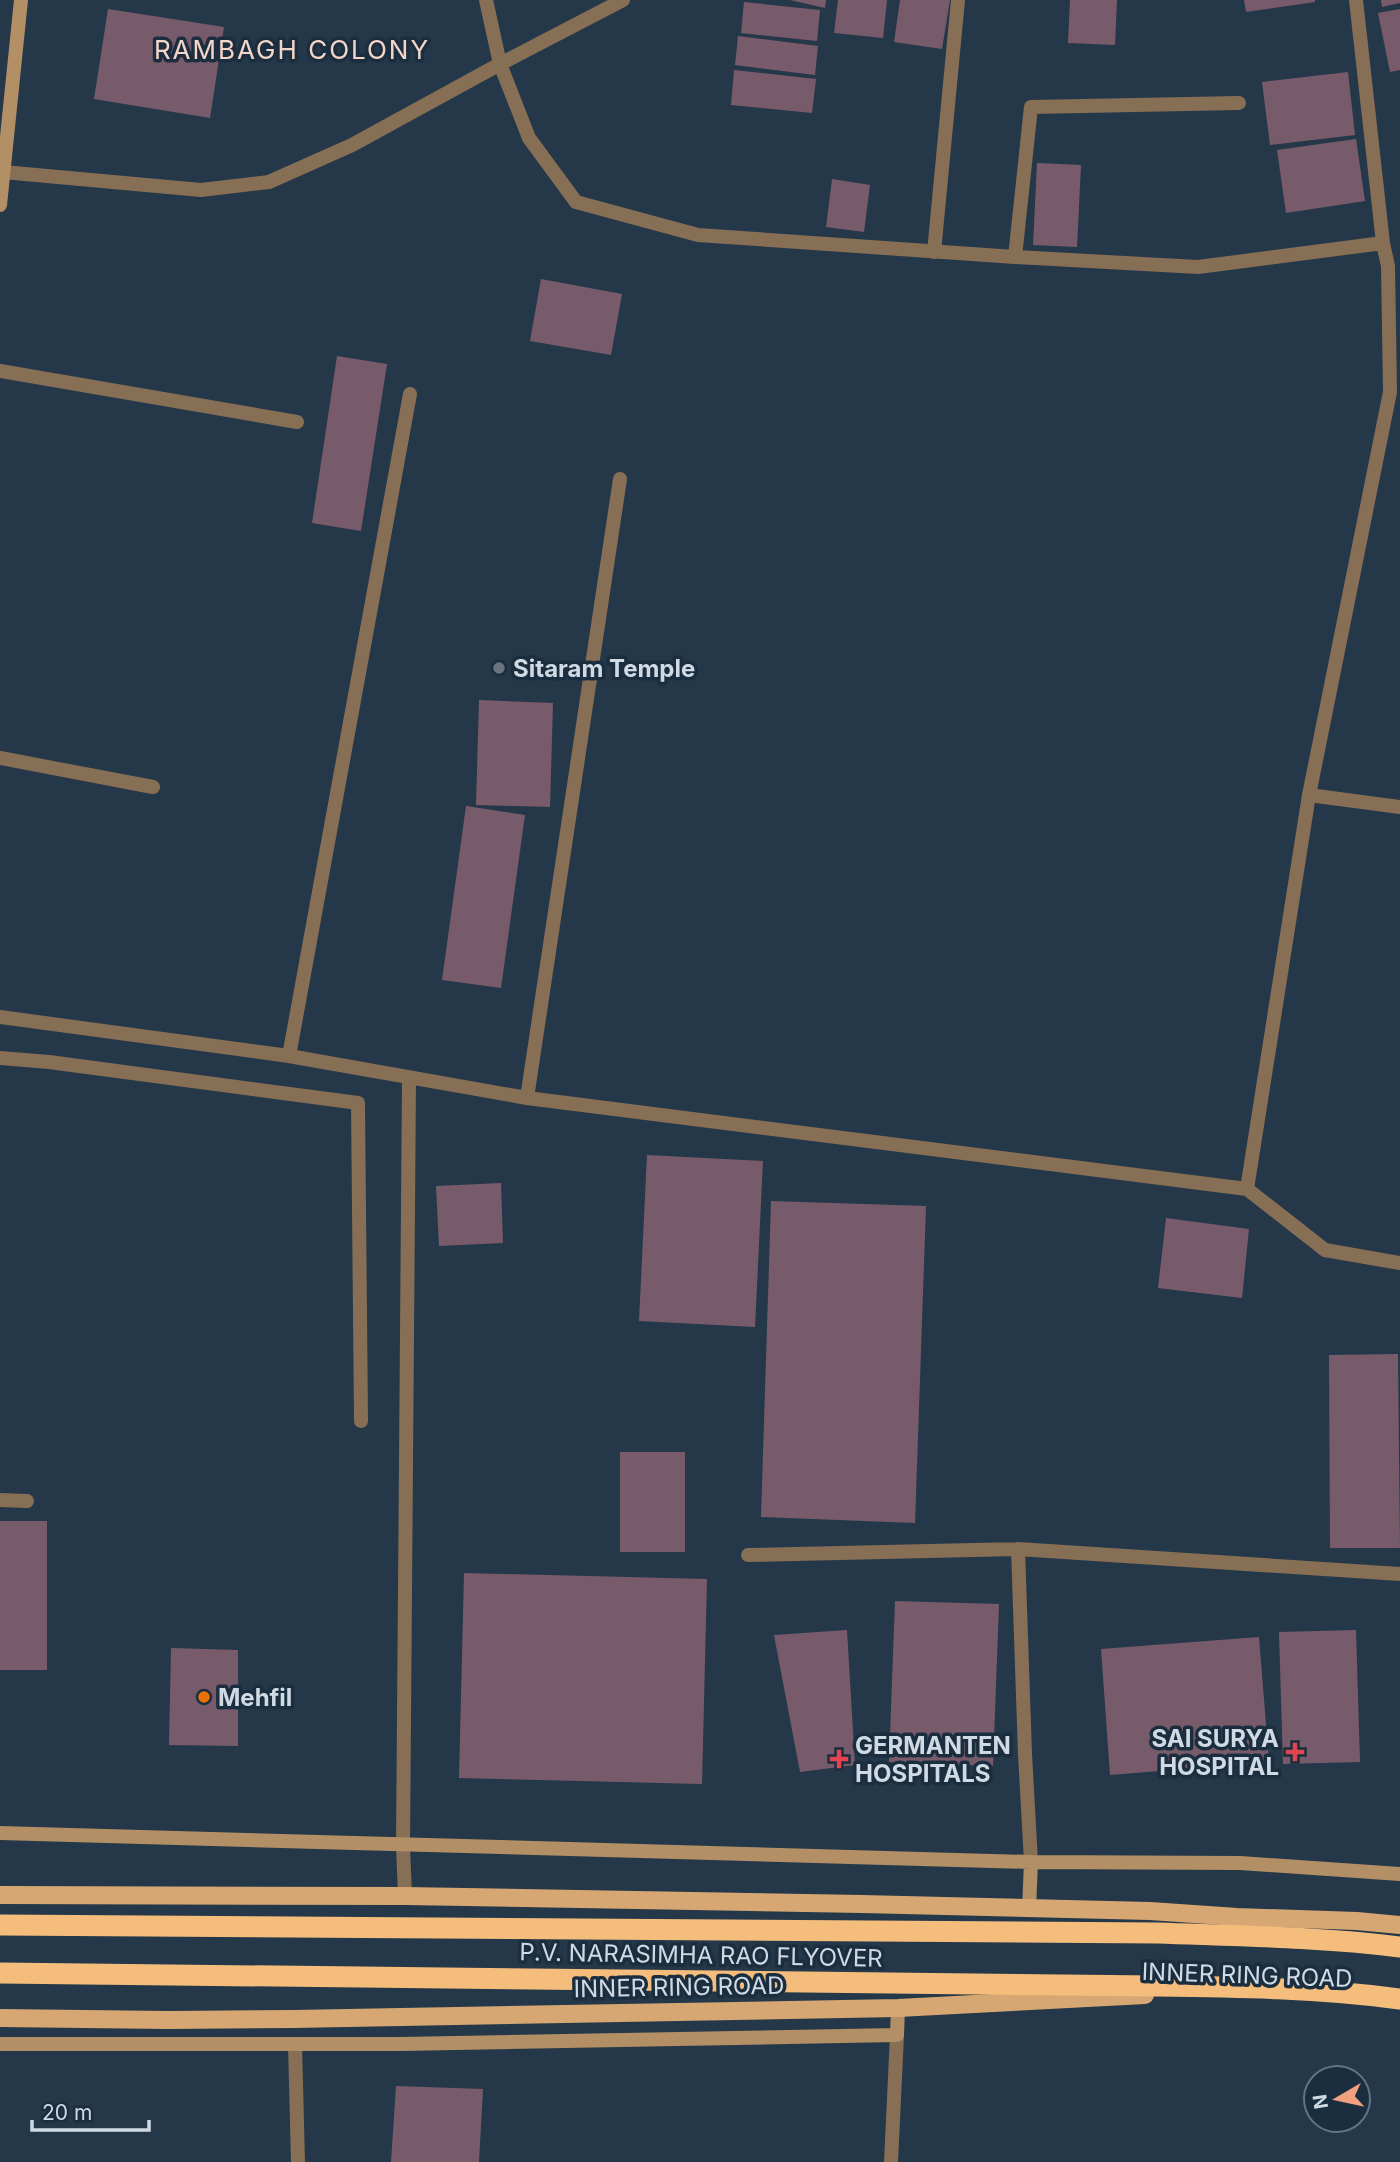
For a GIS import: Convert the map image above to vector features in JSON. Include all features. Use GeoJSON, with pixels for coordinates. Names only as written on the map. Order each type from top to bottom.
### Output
{"type":"FeatureCollection","features":[{"type":"Feature","properties":{"kind":"highway","name":"P.V. NARASIMHA RAO FLYOVER"},"geometry":{"type":"LineString","coordinates":[[0,1925],[1158,1933],[1287,1938],[1400,1947]]}},
{"type":"Feature","properties":{"kind":"highway","name":"P.V. NARASIMHA RAO FLYOVER"},"geometry":{"type":"LineString","coordinates":[[0,1973],[1156,1986],[1360,1993],[1400,1999]]}},
{"type":"Feature","properties":{"kind":"main road"},"geometry":{"type":"LineString","coordinates":[[0,1895],[405,1896],[1150,1911],[1237,1917],[1357,1920],[1400,1925]]}},
{"type":"Feature","properties":{"kind":"main road","name":"INNER RING ROAD"},"geometry":{"type":"LineString","coordinates":[[0,2018],[279,2019],[898,2008],[1156,1994],[1359,2003],[1400,2009]]}},
{"type":"Feature","properties":{"kind":"street"},"geometry":{"type":"LineString","coordinates":[[0,205],[22,0]]}},
{"type":"Feature","properties":{"kind":"street"},"geometry":{"type":"LineString","coordinates":[[486,0],[499,64],[529,138],[576,202],[698,235],[1198,267],[1383,243]]}},
{"type":"Feature","properties":{"kind":"street"},"geometry":{"type":"LineString","coordinates":[[3,172],[201,190],[269,183],[352,145],[623,0]]}},
{"type":"Feature","properties":{"kind":"street"},"geometry":{"type":"LineString","coordinates":[[934,252],[958,0]]}},
{"type":"Feature","properties":{"kind":"street"},"geometry":{"type":"LineString","coordinates":[[1247,1189],[1309,795],[1395,396],[1388,266],[1383,243],[1356,0]]}},
{"type":"Feature","properties":{"kind":"street"},"geometry":{"type":"LineString","coordinates":[[1015,257],[1031,107],[1239,103]]}},
{"type":"Feature","properties":{"kind":"street"},"geometry":{"type":"LineString","coordinates":[[0,371],[297,422]]}},
{"type":"Feature","properties":{"kind":"street"},"geometry":{"type":"LineString","coordinates":[[289,1056],[410,394]]}},
{"type":"Feature","properties":{"kind":"street"},"geometry":{"type":"LineString","coordinates":[[527,1098],[620,479]]}},
{"type":"Feature","properties":{"kind":"street"},"geometry":{"type":"LineString","coordinates":[[0,758],[153,787]]}},
{"type":"Feature","properties":{"kind":"street"},"geometry":{"type":"LineString","coordinates":[[1309,795],[1400,807]]}},
{"type":"Feature","properties":{"kind":"street"},"geometry":{"type":"LineString","coordinates":[[0,1017],[289,1056],[527,1098],[1247,1189],[1325,1250],[1400,1263]]}},
{"type":"Feature","properties":{"kind":"street"},"geometry":{"type":"LineString","coordinates":[[0,1058],[49,1062],[358,1103],[361,1421]]}},
{"type":"Feature","properties":{"kind":"street"},"geometry":{"type":"LineString","coordinates":[[405,1896],[403,1846],[410,1078]]}},
{"type":"Feature","properties":{"kind":"street"},"geometry":{"type":"LineString","coordinates":[[0,1500],[27,1501]]}},
{"type":"Feature","properties":{"kind":"street"},"geometry":{"type":"LineString","coordinates":[[748,1555],[1018,1549],[1400,1574]]}},
{"type":"Feature","properties":{"kind":"street"},"geometry":{"type":"LineString","coordinates":[[1018,1549],[1031,1862],[1029,1909]]}},
{"type":"Feature","properties":{"kind":"street"},"geometry":{"type":"LineString","coordinates":[[0,1833],[1031,1862],[1240,1863],[1400,1874]]}},
{"type":"Feature","properties":{"kind":"street"},"geometry":{"type":"LineString","coordinates":[[891,2162],[898,2008]]}},
{"type":"Feature","properties":{"kind":"street"},"geometry":{"type":"LineString","coordinates":[[0,2044],[295,2044],[897,2035]]}},
{"type":"Feature","properties":{"kind":"street"},"geometry":{"type":"LineString","coordinates":[[295,2044],[298,2162]]}},
{"type":"Feature","properties":{"kind":"building"},"geometry":{"type":"Polygon","coordinates":[[[790,0],[826,0],[825,8],[790,0]]]}},
{"type":"Feature","properties":{"kind":"building"},"geometry":{"type":"Polygon","coordinates":[[[838,0],[887,0],[883,38],[834,33],[838,0]]]}},
{"type":"Feature","properties":{"kind":"building"},"geometry":{"type":"Polygon","coordinates":[[[900,0],[950,0],[942,49],[894,42],[900,0]]]}},
{"type":"Feature","properties":{"kind":"building"},"geometry":{"type":"Polygon","coordinates":[[[1070,0],[1117,0],[1115,45],[1068,43],[1070,0]]]}},
{"type":"Feature","properties":{"kind":"building"},"geometry":{"type":"Polygon","coordinates":[[[1244,0],[1315,0],[1315,2],[1246,12],[1244,0]]]}},
{"type":"Feature","properties":{"kind":"building"},"geometry":{"type":"Polygon","coordinates":[[[1381,0],[1400,0],[1400,3],[1382,7],[1381,0]]]}},
{"type":"Feature","properties":{"kind":"building"},"geometry":{"type":"Polygon","coordinates":[[[744,2],[820,10],[817,41],[741,33],[744,2]]]}},
{"type":"Feature","properties":{"kind":"building"},"geometry":{"type":"Polygon","coordinates":[[[108,9],[224,27],[210,118],[94,99],[108,9]]]}},
{"type":"Feature","properties":{"kind":"building"},"geometry":{"type":"Polygon","coordinates":[[[1400,9],[1400,70],[1390,72],[1378,13],[1400,9]]]}},
{"type":"Feature","properties":{"kind":"building"},"geometry":{"type":"Polygon","coordinates":[[[738,36],[818,46],[815,75],[735,65],[738,36]]]}},
{"type":"Feature","properties":{"kind":"building"},"geometry":{"type":"Polygon","coordinates":[[[734,70],[816,79],[812,113],[731,105],[734,70]]]}},
{"type":"Feature","properties":{"kind":"building"},"geometry":{"type":"Polygon","coordinates":[[[1348,72],[1355,135],[1270,145],[1262,82],[1348,72]]]}},
{"type":"Feature","properties":{"kind":"building"},"geometry":{"type":"Polygon","coordinates":[[[1356,139],[1365,201],[1286,213],[1277,150],[1356,139]]]}},
{"type":"Feature","properties":{"kind":"building"},"geometry":{"type":"Polygon","coordinates":[[[1037,163],[1081,165],[1077,247],[1033,245],[1037,163]]]}},
{"type":"Feature","properties":{"kind":"building"},"geometry":{"type":"Polygon","coordinates":[[[832,179],[870,185],[864,232],[826,227],[832,179]]]}},
{"type":"Feature","properties":{"kind":"building"},"geometry":{"type":"Polygon","coordinates":[[[541,279],[622,294],[611,355],[530,341],[541,279]]]}},
{"type":"Feature","properties":{"kind":"building"},"geometry":{"type":"Polygon","coordinates":[[[337,356],[387,364],[361,531],[312,523],[337,356]]]}},
{"type":"Feature","properties":{"kind":"building"},"geometry":{"type":"Polygon","coordinates":[[[479,700],[553,703],[550,807],[476,805],[479,700]]]}},
{"type":"Feature","properties":{"kind":"building"},"geometry":{"type":"Polygon","coordinates":[[[466,806],[525,815],[501,988],[442,980],[466,806]]]}},
{"type":"Feature","properties":{"kind":"building"},"geometry":{"type":"Polygon","coordinates":[[[647,1155],[763,1161],[755,1327],[639,1321],[647,1155]]]}},
{"type":"Feature","properties":{"kind":"building"},"geometry":{"type":"Polygon","coordinates":[[[501,1183],[503,1243],[439,1246],[436,1186],[501,1183]]]}},
{"type":"Feature","properties":{"kind":"building"},"geometry":{"type":"Polygon","coordinates":[[[771,1201],[926,1206],[915,1523],[761,1517],[771,1201]]]}},
{"type":"Feature","properties":{"kind":"building"},"geometry":{"type":"Polygon","coordinates":[[[1166,1218],[1249,1229],[1242,1298],[1158,1288],[1166,1218]]]}},
{"type":"Feature","properties":{"kind":"building"},"geometry":{"type":"Polygon","coordinates":[[[1398,1354],[1400,1548],[1330,1548],[1329,1355],[1398,1354]]]}},
{"type":"Feature","properties":{"kind":"building"},"geometry":{"type":"Polygon","coordinates":[[[620,1452],[685,1452],[685,1552],[620,1552],[620,1452]]]}},
{"type":"Feature","properties":{"kind":"building"},"geometry":{"type":"Polygon","coordinates":[[[0,1521],[47,1521],[47,1670],[0,1670],[0,1521]]]}},
{"type":"Feature","properties":{"kind":"building"},"geometry":{"type":"Polygon","coordinates":[[[464,1573],[707,1579],[702,1784],[459,1778],[464,1573]]]}},
{"type":"Feature","properties":{"kind":"building"},"geometry":{"type":"Polygon","coordinates":[[[895,1601],[999,1604],[993,1766],[889,1762],[895,1601]]]}},
{"type":"Feature","properties":{"kind":"building"},"geometry":{"type":"Polygon","coordinates":[[[847,1630],[855,1765],[800,1772],[774,1635],[847,1630]]]}},
{"type":"Feature","properties":{"kind":"building"},"geometry":{"type":"Polygon","coordinates":[[[1356,1630],[1360,1762],[1283,1764],[1279,1632],[1356,1630]]]}},
{"type":"Feature","properties":{"kind":"building"},"geometry":{"type":"Polygon","coordinates":[[[1259,1637],[1269,1762],[1110,1775],[1101,1649],[1259,1637]]]}},
{"type":"Feature","properties":{"kind":"building","name":"Mehfil"},"geometry":{"type":"Polygon","coordinates":[[[171,1648],[238,1650],[238,1746],[169,1745],[171,1648]]]}},
{"type":"Feature","properties":{"kind":"building"},"geometry":{"type":"Polygon","coordinates":[[[396,2086],[483,2089],[479,2162],[391,2162],[396,2086]]]}},
{"type":"Feature","properties":{"kind":"place","name":"Sitaram Temple"},"geometry":{"type":"Point","coordinates":[499,668]}},
{"type":"Feature","properties":{"kind":"place","name":"Mehfil"},"geometry":{"type":"Point","coordinates":[204,1697]}},
{"type":"Feature","properties":{"kind":"place","name":"SAI SURYA HOSPITAL"},"geometry":{"type":"Point","coordinates":[1295,1752]}},
{"type":"Feature","properties":{"kind":"place","name":"GERMANTEN HOSPITALS"},"geometry":{"type":"Point","coordinates":[839,1759]}},
{"type":"Feature","properties":{"kind":"district","name":"RAMBAGH COLONY"},"geometry":{"type":"Point","coordinates":[292,49]}}]}
